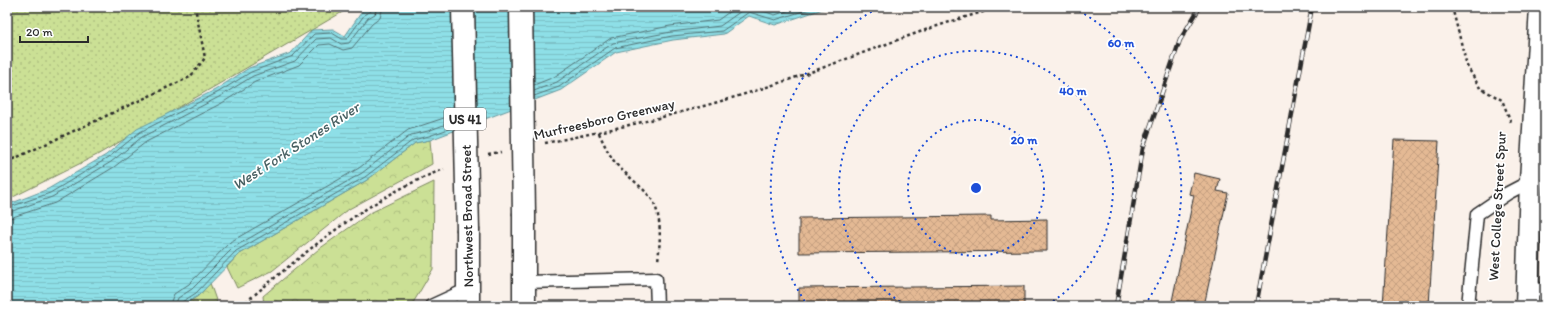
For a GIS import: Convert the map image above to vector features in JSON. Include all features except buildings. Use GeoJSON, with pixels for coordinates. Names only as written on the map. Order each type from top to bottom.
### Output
{"type":"FeatureCollection","features":[{"type":"Feature","properties":{"kind":"main road","name":"Northwest Broad Street"},"geometry":{"type":"LineString","coordinates":[[463,7],[468,298]]}},
{"type":"Feature","properties":{"kind":"main road"},"geometry":{"type":"LineString","coordinates":[[521,7],[524,306]]}},
{"type":"Feature","properties":{"kind":"main road"},"geometry":{"type":"LineString","coordinates":[[1533,294],[1541,85],[1541,7]]}},
{"type":"Feature","properties":{"kind":"lane"},"geometry":{"type":"LineString","coordinates":[[1468,306],[1477,214],[1508,193],[1538,179]]}},
{"type":"Feature","properties":{"kind":"lane"},"geometry":{"type":"LineString","coordinates":[[524,282],[656,280],[657,306]]}},
{"type":"Feature","properties":{"kind":"lane"},"geometry":{"type":"LineString","coordinates":[[431,306],[468,298]]}},
{"type":"Feature","properties":{"kind":"path"},"geometry":{"type":"LineString","coordinates":[[7,162],[190,77],[205,58],[195,7]]}},
{"type":"Feature","properties":{"kind":"path","name":"Murfreesboro Greenway"},"geometry":{"type":"LineString","coordinates":[[540,144],[599,133],[775,84],[962,17],[1002,7]]}},
{"type":"Feature","properties":{"kind":"path","name":"West College Street Spur"},"geometry":{"type":"LineString","coordinates":[[1452,7],[1467,66],[1480,88],[1502,100],[1511,122],[1511,130]]}},
{"type":"Feature","properties":{"kind":"path"},"geometry":{"type":"LineString","coordinates":[[599,133],[607,151],[618,165],[654,201],[661,237],[656,280]]}},
{"type":"Feature","properties":{"kind":"path"},"geometry":{"type":"LineString","coordinates":[[487,154],[502,151]]}},
{"type":"Feature","properties":{"kind":"path"},"geometry":{"type":"LineString","coordinates":[[241,306],[313,245],[369,206],[418,179],[446,169]]}},
{"type":"Feature","properties":{"kind":"green space"},"geometry":{"type":"Polygon","coordinates":[[[7,7],[351,7],[97,155],[7,200],[7,7]]]}},
{"type":"Feature","properties":{"kind":"green space"},"geometry":{"type":"Polygon","coordinates":[[[430,140],[432,164],[349,209],[272,271],[237,288],[227,267],[238,255],[367,180],[415,143],[430,140]]]}},
{"type":"Feature","properties":{"kind":"green space"},"geometry":{"type":"Polygon","coordinates":[[[434,182],[433,269],[413,303],[409,306],[264,306],[263,296],[319,249],[370,213],[434,182]]]}},
{"type":"Feature","properties":{"kind":"green space"},"geometry":{"type":"Polygon","coordinates":[[[210,283],[218,306],[182,306],[198,296],[210,283]]]}},
{"type":"Feature","properties":{"kind":"water","name":"West Fork Stones River"},"geometry":{"type":"Polygon","coordinates":[[[374,7],[829,7],[775,25],[749,16],[724,34],[673,40],[616,52],[561,90],[430,140],[415,143],[367,180],[238,255],[198,296],[182,306],[7,306],[7,205],[48,189],[106,155],[137,129],[215,90],[249,68],[291,53],[312,30],[333,29],[345,36],[363,10],[374,7]]]}},
{"type":"Feature","properties":{"kind":"railway"},"geometry":{"type":"LineString","coordinates":[[1116,306],[1143,148],[1180,40],[1200,7]]}},
{"type":"Feature","properties":{"kind":"railway"},"geometry":{"type":"LineString","coordinates":[[1256,306],[1312,7]]}}]}
